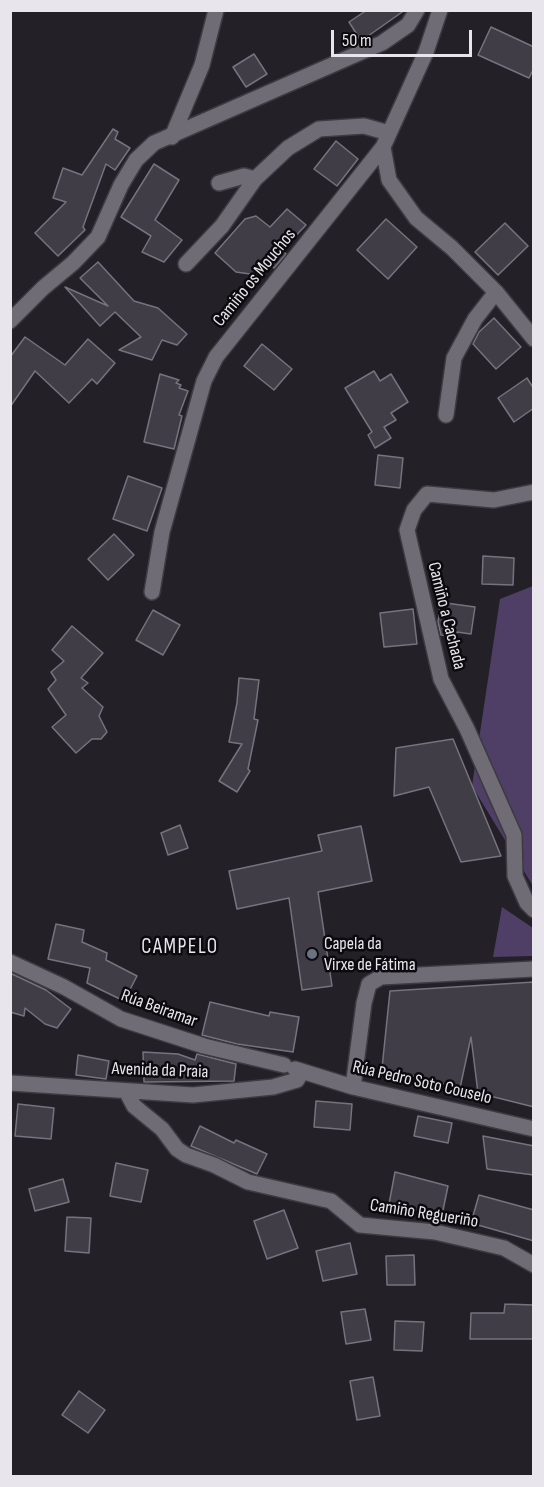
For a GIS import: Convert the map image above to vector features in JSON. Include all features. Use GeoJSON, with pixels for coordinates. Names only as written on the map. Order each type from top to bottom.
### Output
{"type":"FeatureCollection","features":[{"type":"Feature","properties":{"kind":"street"},"geometry":{"type":"LineString","coordinates":[[172,137],[202,65],[216,10]]}},
{"type":"Feature","properties":{"kind":"street"},"geometry":{"type":"LineString","coordinates":[[10,321],[43,288],[74,264],[98,237],[121,185],[136,160],[154,143],[382,43],[408,25],[417,10]]}},
{"type":"Feature","properties":{"kind":"street","name":"Camiño os Mouchos"},"geometry":{"type":"LineString","coordinates":[[152,592],[162,532],[200,390],[216,357],[386,140],[426,52],[440,10]]}},
{"type":"Feature","properties":{"kind":"street"},"geometry":{"type":"LineString","coordinates":[[186,264],[222,226],[255,179],[288,148],[319,129],[364,126],[386,140],[389,180],[416,218],[452,248],[496,292],[534,339]]}},
{"type":"Feature","properties":{"kind":"street"},"geometry":{"type":"LineString","coordinates":[[219,183],[244,176],[255,179]]}},
{"type":"Feature","properties":{"kind":"street"},"geometry":{"type":"LineString","coordinates":[[446,415],[454,358],[475,319],[496,292]]}},
{"type":"Feature","properties":{"kind":"street","name":"Camiño a Cachada"},"geometry":{"type":"LineString","coordinates":[[534,492],[494,500],[427,494],[414,510],[407,530],[441,680],[467,729],[514,835],[514,876],[527,903],[534,910]]}},
{"type":"Feature","properties":{"kind":"street","name":"Rúa Beiramar"},"geometry":{"type":"LineString","coordinates":[[10,962],[64,987],[121,1019],[204,1046],[302,1071]]}},
{"type":"Feature","properties":{"kind":"street"},"geometry":{"type":"LineString","coordinates":[[353,1087],[364,1003],[369,984],[381,977],[534,969]]}},
{"type":"Feature","properties":{"kind":"street","name":"Rúa Pedro Soto Couselo"},"geometry":{"type":"LineString","coordinates":[[302,1071],[353,1087],[534,1129]]}},
{"type":"Feature","properties":{"kind":"street","name":"Avenida da Praia"},"geometry":{"type":"LineString","coordinates":[[10,1083],[193,1095],[273,1087],[297,1080],[302,1071]]}},
{"type":"Feature","properties":{"kind":"street","name":"Camiño Regueriño"},"geometry":{"type":"LineString","coordinates":[[126,1090],[134,1106],[162,1129],[177,1149],[248,1182],[331,1201],[360,1225],[435,1232],[493,1245],[504,1248],[534,1265]]}},
{"type":"Feature","properties":{"kind":"shaded area"},"geometry":{"type":"Polygon","coordinates":[[[533,586],[533,886],[472,786],[500,599],[533,586]]]}},
{"type":"Feature","properties":{"kind":"shaded area"},"geometry":{"type":"Polygon","coordinates":[[[502,907],[533,928],[533,956],[493,957],[502,907]]]}},
{"type":"Feature","properties":{"kind":"building"},"geometry":{"type":"Polygon","coordinates":[[[367,10],[405,10],[361,41],[349,22],[367,10]]]}},
{"type":"Feature","properties":{"kind":"building"},"geometry":{"type":"Polygon","coordinates":[[[491,27],[534,47],[534,68],[529,78],[478,55],[491,27]]]}},
{"type":"Feature","properties":{"kind":"building"},"geometry":{"type":"Polygon","coordinates":[[[254,54],[267,74],[246,87],[233,67],[254,54]]]}},
{"type":"Feature","properties":{"kind":"building"},"geometry":{"type":"Polygon","coordinates":[[[113,129],[118,132],[115,139],[130,148],[115,170],[106,164],[83,227],[85,230],[58,256],[35,233],[66,202],[53,198],[63,168],[82,175],[113,129]]]}},
{"type":"Feature","properties":{"kind":"building"},"geometry":{"type":"Polygon","coordinates":[[[336,141],[358,159],[337,186],[314,169],[336,141]]]}},
{"type":"Feature","properties":{"kind":"building"},"geometry":{"type":"Polygon","coordinates":[[[154,164],[179,180],[155,220],[182,240],[164,262],[142,252],[151,236],[121,217],[154,164]]]}},
{"type":"Feature","properties":{"kind":"building"},"geometry":{"type":"Polygon","coordinates":[[[287,209],[306,225],[282,250],[286,254],[274,268],[264,261],[257,275],[236,272],[215,253],[245,219],[256,216],[270,227],[287,209]]]}},
{"type":"Feature","properties":{"kind":"building"},"geometry":{"type":"Polygon","coordinates":[[[386,219],[417,247],[388,279],[357,250],[386,219]]]}},
{"type":"Feature","properties":{"kind":"building"},"geometry":{"type":"Polygon","coordinates":[[[505,223],[528,246],[498,275],[475,252],[505,223]]]}},
{"type":"Feature","properties":{"kind":"building"},"geometry":{"type":"Polygon","coordinates":[[[98,262],[134,301],[158,308],[187,334],[177,345],[162,340],[152,360],[119,350],[141,337],[115,312],[100,326],[65,287],[108,306],[80,278],[98,262]]]}},
{"type":"Feature","properties":{"kind":"building"},"geometry":{"type":"Polygon","coordinates":[[[494,318],[521,347],[496,369],[473,344],[479,332],[494,318]]]}},
{"type":"Feature","properties":{"kind":"building"},"geometry":{"type":"Polygon","coordinates":[[[25,337],[65,365],[88,339],[115,363],[97,384],[92,379],[69,403],[35,371],[10,407],[10,357],[25,337]]]}},
{"type":"Feature","properties":{"kind":"building"},"geometry":{"type":"Polygon","coordinates":[[[262,344],[292,369],[274,390],[244,366],[262,344]]]}},
{"type":"Feature","properties":{"kind":"building"},"geometry":{"type":"Polygon","coordinates":[[[374,371],[380,381],[391,374],[408,402],[391,413],[396,420],[384,427],[391,438],[375,448],[368,435],[372,432],[345,388],[374,371]]]}},
{"type":"Feature","properties":{"kind":"building"},"geometry":{"type":"Polygon","coordinates":[[[160,374],[179,380],[176,383],[181,385],[179,388],[188,391],[179,415],[182,416],[174,449],[144,442],[160,374]]]}},
{"type":"Feature","properties":{"kind":"building"},"geometry":{"type":"Polygon","coordinates":[[[527,378],[534,389],[534,408],[514,422],[498,398],[527,378]]]}},
{"type":"Feature","properties":{"kind":"building"},"geometry":{"type":"Polygon","coordinates":[[[378,455],[403,458],[400,488],[375,485],[378,455]]]}},
{"type":"Feature","properties":{"kind":"building"},"geometry":{"type":"Polygon","coordinates":[[[128,476],[162,488],[147,531],[113,519],[128,476]]]}},
{"type":"Feature","properties":{"kind":"building"},"geometry":{"type":"Polygon","coordinates":[[[114,534],[134,555],[108,580],[88,559],[114,534]]]}},
{"type":"Feature","properties":{"kind":"building"},"geometry":{"type":"Polygon","coordinates":[[[483,556],[514,558],[513,585],[482,584],[483,556]]]}},
{"type":"Feature","properties":{"kind":"building"},"geometry":{"type":"Polygon","coordinates":[[[446,603],[475,607],[471,634],[457,632],[456,637],[441,635],[438,622],[440,609],[445,610],[446,603]]]}},
{"type":"Feature","properties":{"kind":"building"},"geometry":{"type":"Polygon","coordinates":[[[413,609],[417,644],[384,647],[380,613],[413,609]]]}},
{"type":"Feature","properties":{"kind":"building"},"geometry":{"type":"Polygon","coordinates":[[[153,610],[180,625],[163,655],[136,640],[153,610]]]}},
{"type":"Feature","properties":{"kind":"building"},"geometry":{"type":"Polygon","coordinates":[[[72,626],[103,653],[81,678],[88,683],[82,688],[103,707],[99,716],[107,732],[101,739],[92,739],[76,753],[52,727],[66,715],[48,689],[56,680],[51,672],[64,661],[52,650],[72,626]]]}},
{"type":"Feature","properties":{"kind":"building"},"geometry":{"type":"Polygon","coordinates":[[[239,678],[259,680],[254,719],[258,720],[248,769],[250,771],[237,792],[219,781],[242,744],[229,742],[237,703],[239,678]]]}},
{"type":"Feature","properties":{"kind":"building"},"geometry":{"type":"Polygon","coordinates":[[[453,739],[501,856],[461,862],[429,787],[394,796],[396,748],[453,739]]]}},
{"type":"Feature","properties":{"kind":"building"},"geometry":{"type":"Polygon","coordinates":[[[180,825],[188,848],[168,855],[161,833],[180,825]]]}},
{"type":"Feature","properties":{"kind":"building"},"geometry":{"type":"Polygon","coordinates":[[[361,826],[372,881],[318,892],[332,986],[302,990],[289,898],[237,909],[229,871],[322,851],[318,835],[361,826]]]}},
{"type":"Feature","properties":{"kind":"building"},"geometry":{"type":"Polygon","coordinates":[[[56,924],[84,930],[82,942],[107,953],[106,960],[137,976],[124,1001],[87,983],[90,968],[48,959],[56,924]]]}},
{"type":"Feature","properties":{"kind":"building"},"geometry":{"type":"Polygon","coordinates":[[[10,973],[46,990],[71,1009],[57,1028],[45,1024],[25,1008],[24,1016],[10,1012],[10,973]]]}},
{"type":"Feature","properties":{"kind":"building"},"geometry":{"type":"Polygon","coordinates":[[[534,982],[534,1107],[478,1093],[471,1037],[460,1088],[382,1068],[390,991],[534,982]]]}},
{"type":"Feature","properties":{"kind":"building"},"geometry":{"type":"Polygon","coordinates":[[[210,1002],[269,1016],[270,1012],[299,1017],[293,1052],[237,1044],[202,1035],[210,1002]]]}},
{"type":"Feature","properties":{"kind":"building"},"geometry":{"type":"Polygon","coordinates":[[[143,1052],[178,1054],[195,1060],[197,1054],[236,1064],[234,1081],[144,1082],[143,1052]]]}},
{"type":"Feature","properties":{"kind":"building"},"geometry":{"type":"Polygon","coordinates":[[[78,1055],[109,1061],[106,1079],[76,1075],[78,1055]]]}},
{"type":"Feature","properties":{"kind":"building"},"geometry":{"type":"Polygon","coordinates":[[[316,1101],[352,1104],[350,1130],[314,1127],[316,1101]]]}},
{"type":"Feature","properties":{"kind":"building"},"geometry":{"type":"Polygon","coordinates":[[[18,1104],[54,1108],[51,1139],[15,1136],[18,1104]]]}},
{"type":"Feature","properties":{"kind":"building"},"geometry":{"type":"Polygon","coordinates":[[[418,1116],[452,1123],[448,1143],[414,1136],[418,1116]]]}},
{"type":"Feature","properties":{"kind":"building"},"geometry":{"type":"Polygon","coordinates":[[[200,1126],[234,1143],[236,1140],[267,1154],[257,1174],[191,1146],[200,1126]]]}},
{"type":"Feature","properties":{"kind":"building"},"geometry":{"type":"Polygon","coordinates":[[[483,1136],[534,1146],[534,1175],[487,1169],[483,1136]]]}},
{"type":"Feature","properties":{"kind":"building"},"geometry":{"type":"Polygon","coordinates":[[[116,1163],[148,1170],[141,1202],[110,1196],[116,1163]]]}},
{"type":"Feature","properties":{"kind":"building"},"geometry":{"type":"Polygon","coordinates":[[[395,1172],[448,1186],[442,1215],[389,1204],[395,1172]]]}},
{"type":"Feature","properties":{"kind":"building"},"geometry":{"type":"Polygon","coordinates":[[[63,1179],[69,1202],[35,1211],[29,1189],[63,1179]]]}},
{"type":"Feature","properties":{"kind":"building"},"geometry":{"type":"Polygon","coordinates":[[[479,1195],[534,1210],[534,1241],[471,1223],[479,1195]]]}},
{"type":"Feature","properties":{"kind":"building"},"geometry":{"type":"Polygon","coordinates":[[[284,1210],[298,1248],[267,1259],[254,1221],[284,1210]]]}},
{"type":"Feature","properties":{"kind":"building"},"geometry":{"type":"Polygon","coordinates":[[[67,1217],[91,1218],[89,1253],[65,1251],[67,1217]]]}},
{"type":"Feature","properties":{"kind":"building"},"geometry":{"type":"Polygon","coordinates":[[[350,1243],[357,1274],[323,1281],[316,1251],[350,1243]]]}},
{"type":"Feature","properties":{"kind":"building"},"geometry":{"type":"Polygon","coordinates":[[[414,1255],[415,1285],[387,1285],[386,1256],[414,1255]]]}},
{"type":"Feature","properties":{"kind":"building"},"geometry":{"type":"Polygon","coordinates":[[[505,1304],[534,1305],[534,1339],[470,1339],[471,1313],[504,1313],[505,1304]]]}},
{"type":"Feature","properties":{"kind":"building"},"geometry":{"type":"Polygon","coordinates":[[[365,1309],[371,1340],[346,1344],[341,1312],[365,1309]]]}},
{"type":"Feature","properties":{"kind":"building"},"geometry":{"type":"Polygon","coordinates":[[[395,1321],[424,1322],[422,1351],[394,1350],[395,1321]]]}},
{"type":"Feature","properties":{"kind":"building"},"geometry":{"type":"Polygon","coordinates":[[[373,1377],[380,1416],[357,1420],[350,1381],[373,1377]]]}},
{"type":"Feature","properties":{"kind":"building"},"geometry":{"type":"Polygon","coordinates":[[[79,1391],[105,1410],[88,1433],[62,1415],[79,1391]]]}},
{"type":"Feature","properties":{"kind":"place","name":"Capela da Virxe de Fátima"},"geometry":{"type":"Point","coordinates":[312,954]}},
{"type":"Feature","properties":{"kind":"district","name":"CAMPELO"},"geometry":{"type":"Point","coordinates":[180,948]}}]}
